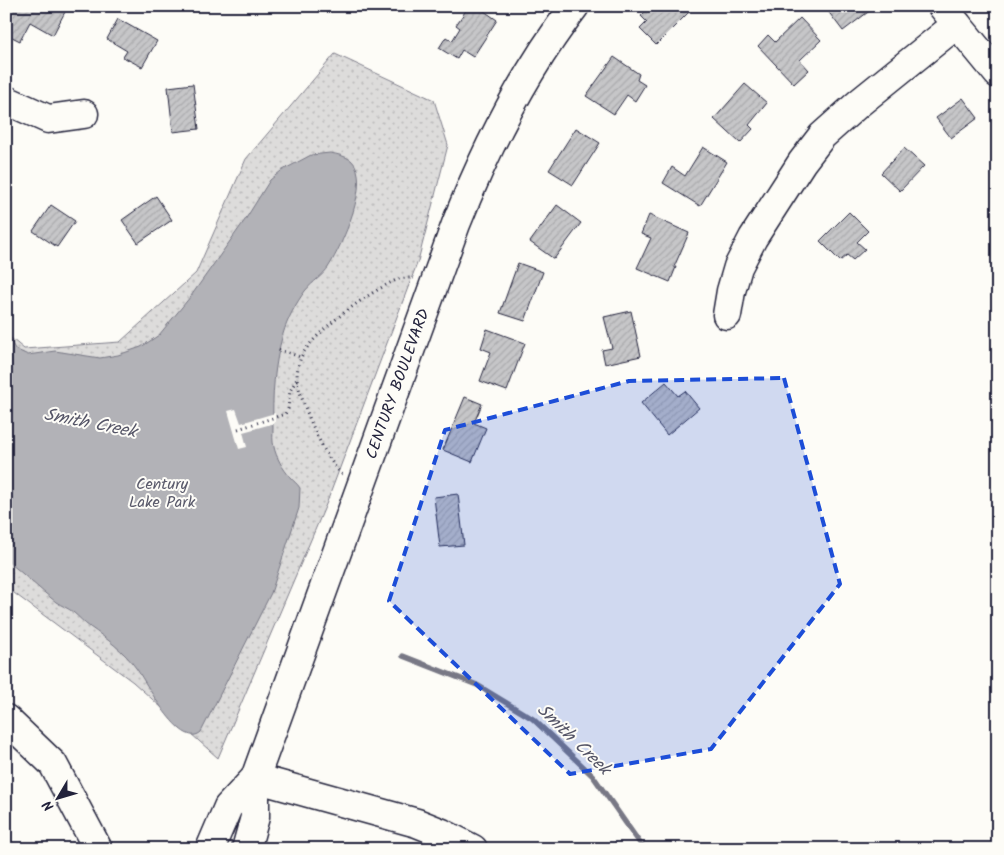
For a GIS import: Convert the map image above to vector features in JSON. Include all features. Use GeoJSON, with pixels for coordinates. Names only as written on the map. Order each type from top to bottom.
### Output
{"type":"FeatureCollection","features":[{"type":"Feature","properties":{"kind":"street","name":"CENTURY BOULEVARD"},"geometry":{"type":"LineString","coordinates":[[246,849],[255,817],[255,778],[474,178],[495,134],[533,68],[575,6]]}},
{"type":"Feature","properties":{"kind":"street"},"geometry":{"type":"LineString","coordinates":[[727,315],[730,291],[738,267],[752,238],[802,162],[822,136],[950,15],[998,74]]}},
{"type":"Feature","properties":{"kind":"street"},"geometry":{"type":"LineString","coordinates":[[6,100],[48,119],[84,114]]}},
{"type":"Feature","properties":{"kind":"street"},"geometry":{"type":"LineString","coordinates":[[6,719],[53,764],[98,849]]}},
{"type":"Feature","properties":{"kind":"street","name":"CENTURY BOULEVARD"},"geometry":{"type":"LineString","coordinates":[[210,849],[228,807],[255,778]]}},
{"type":"Feature","properties":{"kind":"street"},"geometry":{"type":"LineString","coordinates":[[255,778],[408,820],[442,833],[473,849]]}},
{"type":"Feature","properties":{"kind":"path"},"geometry":{"type":"LineString","coordinates":[[238,429],[285,414],[288,409],[290,391],[297,379],[301,357],[307,345],[332,323],[383,286],[401,278],[437,277]]}},
{"type":"Feature","properties":{"kind":"path"},"geometry":{"type":"LineString","coordinates":[[279,350],[301,357]]}},
{"type":"Feature","properties":{"kind":"path"},"geometry":{"type":"LineString","coordinates":[[297,379],[308,413],[334,466],[360,488]]}},
{"type":"Feature","properties":{"kind":"highlighted area"},"geometry":{"type":"Polygon","coordinates":[[[784,378],[840,584],[711,749],[570,774],[389,601],[445,430],[629,381],[784,378]]]}},
{"type":"Feature","properties":{"kind":"green space","name":"Century Lake Park"},"geometry":{"type":"Polygon","coordinates":[[[335,54],[434,100],[448,145],[418,261],[327,502],[218,758],[133,682],[6,587],[6,334],[24,349],[120,342],[196,273],[246,159],[335,54]]]}},
{"type":"Feature","properties":{"kind":"water","name":"Century Lake Park"},"geometry":{"type":"Polygon","coordinates":[[[330,153],[346,157],[351,160],[357,169],[359,182],[357,197],[341,244],[327,270],[305,291],[289,317],[280,346],[274,381],[273,445],[282,467],[300,488],[299,508],[271,593],[201,732],[193,735],[184,732],[164,712],[136,668],[121,651],[73,612],[56,602],[6,560],[6,332],[15,349],[28,355],[55,351],[100,358],[118,355],[141,347],[159,335],[191,296],[245,220],[270,180],[281,171],[311,155],[330,153]]]}},
{"type":"Feature","properties":{"kind":"pier"},"geometry":{"type":"Polygon","coordinates":[[[236,409],[241,423],[275,413],[275,423],[243,432],[247,447],[239,449],[228,411],[236,409]]]}},
{"type":"Feature","properties":{"kind":"building"},"geometry":{"type":"Polygon","coordinates":[[[14,6],[68,6],[53,35],[30,22],[20,41],[6,34],[6,21],[14,6]]]}},
{"type":"Feature","properties":{"kind":"building"},"geometry":{"type":"Polygon","coordinates":[[[469,6],[477,6],[497,20],[473,57],[462,50],[457,59],[439,48],[446,37],[452,41],[460,28],[456,25],[469,6]]]}},
{"type":"Feature","properties":{"kind":"building"},"geometry":{"type":"Polygon","coordinates":[[[651,6],[692,6],[693,8],[656,45],[640,29],[647,22],[641,16],[651,6]]]}},
{"type":"Feature","properties":{"kind":"building"},"geometry":{"type":"Polygon","coordinates":[[[824,6],[876,6],[843,31],[824,6]]]}},
{"type":"Feature","properties":{"kind":"building"},"geometry":{"type":"Polygon","coordinates":[[[800,18],[821,40],[800,60],[809,70],[794,84],[758,46],[768,35],[775,42],[800,18]]]}},
{"type":"Feature","properties":{"kind":"building"},"geometry":{"type":"Polygon","coordinates":[[[118,19],[157,41],[142,67],[123,57],[127,51],[107,39],[118,19]]]}},
{"type":"Feature","properties":{"kind":"building"},"geometry":{"type":"Polygon","coordinates":[[[614,57],[639,74],[637,80],[645,85],[635,101],[627,95],[614,114],[586,96],[614,57]]]}},
{"type":"Feature","properties":{"kind":"building"},"geometry":{"type":"Polygon","coordinates":[[[193,84],[199,129],[173,132],[168,87],[193,84]]]}},
{"type":"Feature","properties":{"kind":"building"},"geometry":{"type":"Polygon","coordinates":[[[745,84],[767,103],[749,125],[753,129],[740,143],[714,119],[745,84]]]}},
{"type":"Feature","properties":{"kind":"building"},"geometry":{"type":"Polygon","coordinates":[[[963,98],[978,118],[951,138],[936,118],[963,98]]]}},
{"type":"Feature","properties":{"kind":"building"},"geometry":{"type":"Polygon","coordinates":[[[576,128],[600,143],[573,185],[549,170],[576,128]]]}},
{"type":"Feature","properties":{"kind":"building"},"geometry":{"type":"Polygon","coordinates":[[[703,147],[727,162],[700,206],[663,183],[672,167],[685,176],[703,147]]]}},
{"type":"Feature","properties":{"kind":"building"},"geometry":{"type":"Polygon","coordinates":[[[904,148],[924,166],[900,191],[881,173],[904,148]]]}},
{"type":"Feature","properties":{"kind":"building"},"geometry":{"type":"Polygon","coordinates":[[[156,196],[172,220],[138,243],[122,220],[156,196]]]}},
{"type":"Feature","properties":{"kind":"building"},"geometry":{"type":"Polygon","coordinates":[[[51,205],[75,221],[57,247],[33,231],[51,205]]]}},
{"type":"Feature","properties":{"kind":"building"},"geometry":{"type":"Polygon","coordinates":[[[557,205],[581,223],[554,259],[530,242],[557,205]]]}},
{"type":"Feature","properties":{"kind":"building"},"geometry":{"type":"Polygon","coordinates":[[[849,212],[868,231],[857,242],[865,249],[853,260],[847,255],[840,261],[820,241],[849,212]]]}},
{"type":"Feature","properties":{"kind":"building"},"geometry":{"type":"Polygon","coordinates":[[[649,215],[689,233],[674,267],[676,267],[670,282],[637,268],[651,238],[641,234],[649,215]]]}},
{"type":"Feature","properties":{"kind":"building"},"geometry":{"type":"Polygon","coordinates":[[[518,263],[543,272],[525,321],[500,313],[518,263]]]}},
{"type":"Feature","properties":{"kind":"building"},"geometry":{"type":"Polygon","coordinates":[[[631,311],[641,356],[605,364],[602,350],[612,348],[604,317],[631,311]]]}},
{"type":"Feature","properties":{"kind":"building"},"geometry":{"type":"Polygon","coordinates":[[[487,329],[525,343],[507,391],[480,381],[491,352],[481,348],[487,329]]]}},
{"type":"Feature","properties":{"kind":"building"},"geometry":{"type":"Polygon","coordinates":[[[666,382],[678,396],[685,391],[699,408],[667,435],[641,403],[666,382]]]}},
{"type":"Feature","properties":{"kind":"building"},"geometry":{"type":"Polygon","coordinates":[[[465,397],[482,404],[474,423],[486,428],[472,462],[443,450],[465,397]]]}},
{"type":"Feature","properties":{"kind":"building"},"geometry":{"type":"Polygon","coordinates":[[[458,494],[464,545],[440,547],[434,497],[458,494]]]}},
{"type":"Feature","properties":{"kind":"waterway","name":"Smith Creek"},"geometry":{"type":"LineString","coordinates":[[403,656],[477,685],[533,719],[593,776],[644,849]]}}]}
